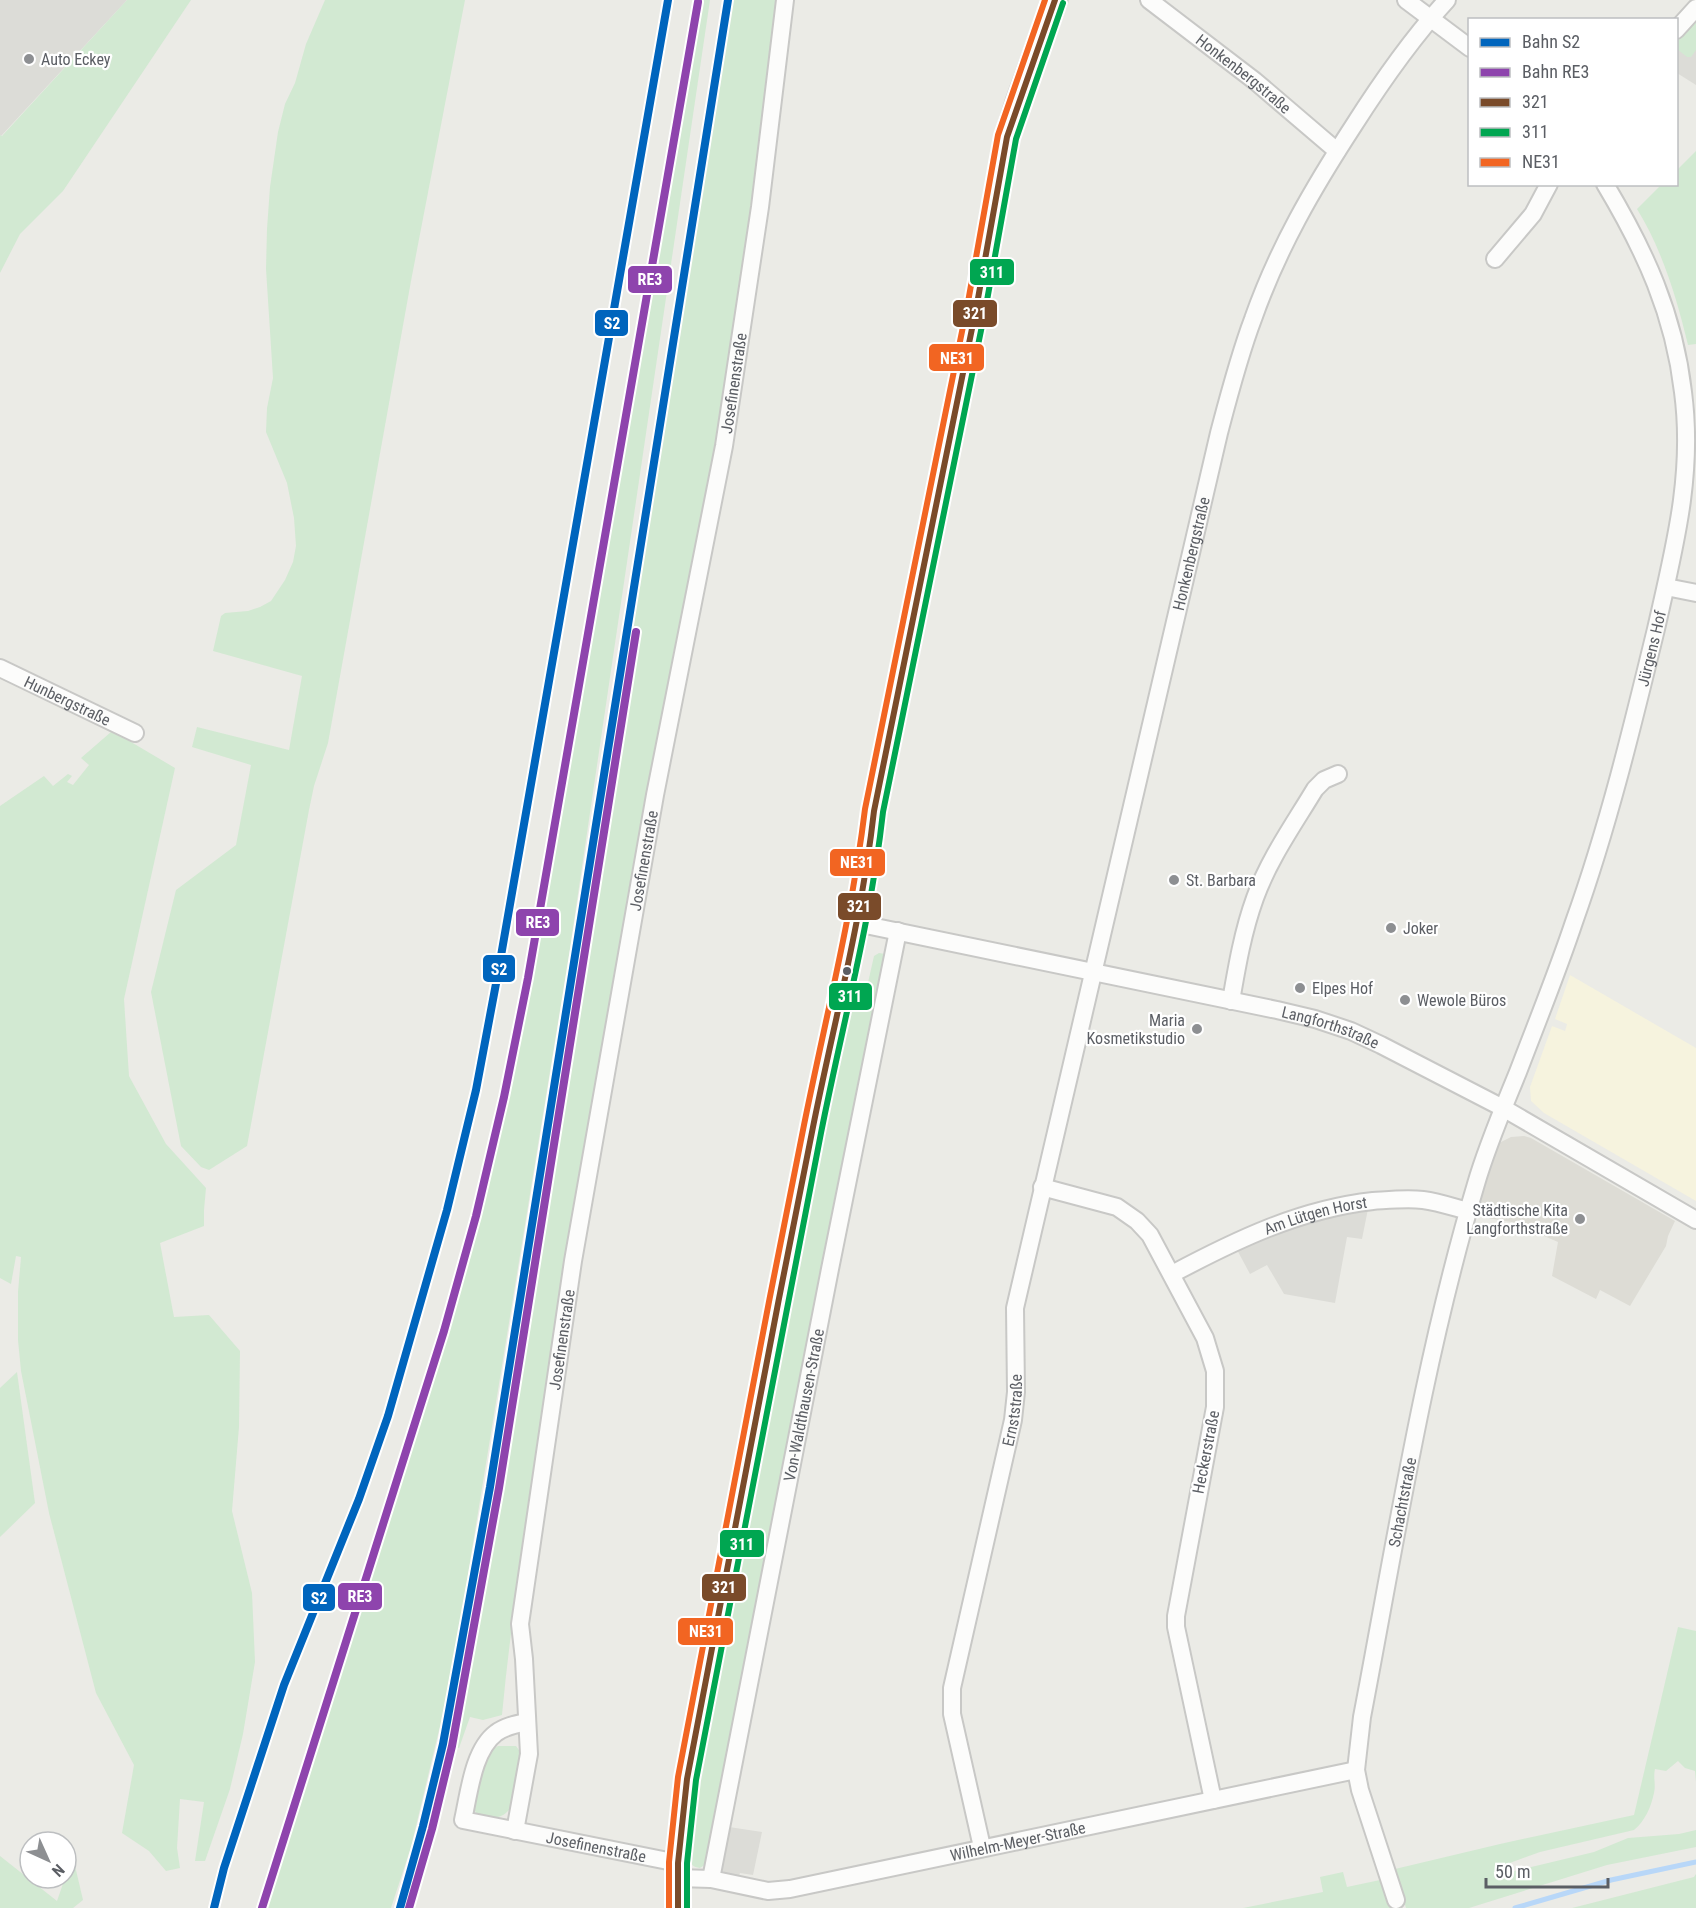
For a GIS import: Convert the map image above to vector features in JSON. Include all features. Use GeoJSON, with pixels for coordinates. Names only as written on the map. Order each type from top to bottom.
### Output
{"type":"FeatureCollection","features":[{"type":"Feature","properties":{"kind":"street","name":"Josefinenstraße"},"geometry":{"type":"LineString","coordinates":[[515,1831],[529,1754],[520,1624],[573,1261],[655,795],[724,446],[760,207],[785,0]]}},
{"type":"Feature","properties":{"kind":"street"},"geometry":{"type":"LineString","coordinates":[[678,1908],[681,1826],[687,1779],[856,923],[874,811],[988,252],[1008,137],[1018,102],[1055,0]]}},
{"type":"Feature","properties":{"kind":"street","name":"Honkenbergstraße"},"geometry":{"type":"LineString","coordinates":[[1149,0],[1254,81],[1337,152]]}},
{"type":"Feature","properties":{"kind":"street"},"geometry":{"type":"LineString","coordinates":[[1406,0],[1468,46]]}},
{"type":"Feature","properties":{"kind":"street","name":"Honkenbergstraße"},"geometry":{"type":"LineString","coordinates":[[1093,973],[1219,433],[1253,318],[1297,218],[1337,152],[1382,82],[1430,18],[1447,0]]}},
{"type":"Feature","properties":{"kind":"street"},"geometry":{"type":"LineString","coordinates":[[1678,29],[1696,8]]}},
{"type":"Feature","properties":{"kind":"street"},"geometry":{"type":"LineString","coordinates":[[1495,259],[1533,214],[1548,186]]}},
{"type":"Feature","properties":{"kind":"street","name":"Jürgens Hof"},"geometry":{"type":"LineString","coordinates":[[1503,1108],[1575,920],[1618,782],[1666,587],[1682,511],[1687,438],[1677,356],[1656,283],[1630,225],[1606,186]]}},
{"type":"Feature","properties":{"kind":"street"},"geometry":{"type":"LineString","coordinates":[[1666,587],[1696,593]]}},
{"type":"Feature","properties":{"kind":"street","name":"Hunbergstraße"},"geometry":{"type":"LineString","coordinates":[[0,668],[135,733]]}},
{"type":"Feature","properties":{"kind":"street"},"geometry":{"type":"LineString","coordinates":[[1231,1001],[1246,926],[1266,873],[1315,789],[1324,780],[1338,774]]}},
{"type":"Feature","properties":{"kind":"street","name":"Langforthstraße"},"geometry":{"type":"LineString","coordinates":[[856,923],[1315,1019],[1351,1031],[1503,1108],[1696,1220]]}},
{"type":"Feature","properties":{"kind":"street","name":"Von-Waldthausen-Straße"},"geometry":{"type":"LineString","coordinates":[[711,1879],[898,932]]}},
{"type":"Feature","properties":{"kind":"street","name":"Ernststraße"},"geometry":{"type":"LineString","coordinates":[[982,1847],[952,1714],[952,1688],[1013,1420],[1016,1392],[1015,1308],[1093,973]]}},
{"type":"Feature","properties":{"kind":"street","name":"Schachtstraße"},"geometry":{"type":"LineString","coordinates":[[1396,1900],[1360,1790],[1356,1770],[1362,1717],[1432,1349],[1468,1211],[1487,1147],[1503,1108]]}},
{"type":"Feature","properties":{"kind":"street","name":"Heckerstraße"},"geometry":{"type":"LineString","coordinates":[[1042,1187],[1117,1207],[1150,1234],[1205,1338],[1215,1371],[1215,1407],[1176,1616],[1176,1627],[1213,1800]]}},
{"type":"Feature","properties":{"kind":"street","name":"Am Lütgen Horst"},"geometry":{"type":"LineString","coordinates":[[1172,1274],[1276,1224],[1353,1204],[1387,1200],[1422,1200],[1468,1211]]}},
{"type":"Feature","properties":{"kind":"street","name":"Josefinenstraße"},"geometry":{"type":"LineString","coordinates":[[527,1722],[508,1726],[486,1743],[478,1757],[463,1820],[678,1870]]}},
{"type":"Feature","properties":{"kind":"street","name":"Wilhelm-Meyer-Straße"},"geometry":{"type":"LineString","coordinates":[[678,1870],[758,1889],[780,1890],[1356,1770]]}},
{"type":"Feature","properties":{"kind":"shaded area","name":"Auto Eckey"},"geometry":{"type":"Polygon","coordinates":[[[0,0],[127,0],[1,136],[0,135],[0,0]]]}},
{"type":"Feature","properties":{"kind":"shaded area"},"geometry":{"type":"Polygon","coordinates":[[[1696,21],[1696,85],[1678,74],[1678,40],[1696,21]]]}},
{"type":"Feature","properties":{"kind":"shaded area"},"geometry":{"type":"Polygon","coordinates":[[[1570,975],[1696,1048],[1696,1201],[1544,1113],[1531,1101],[1530,1087],[1552,1026],[1565,1031],[1567,1024],[1555,1019],[1570,975]]]}},
{"type":"Feature","properties":{"kind":"shaded area","name":"Städtische Kita Langforthstraße"},"geometry":{"type":"Polygon","coordinates":[[[1524,1136],[1675,1221],[1666,1246],[1630,1306],[1600,1290],[1596,1299],[1552,1276],[1558,1242],[1512,1222],[1475,1216],[1499,1143],[1511,1137],[1524,1136]]]}},
{"type":"Feature","properties":{"kind":"shaded area"},"geometry":{"type":"Polygon","coordinates":[[[1368,1209],[1362,1239],[1347,1237],[1335,1303],[1284,1294],[1267,1265],[1250,1274],[1236,1248],[1307,1221],[1368,1209]]]}},
{"type":"Feature","properties":{"kind":"shaded area"},"geometry":{"type":"Polygon","coordinates":[[[729,1827],[762,1832],[753,1875],[740,1873],[739,1876],[723,1871],[722,1863],[729,1827]]]}},
{"type":"Feature","properties":{"kind":"green space"},"geometry":{"type":"Polygon","coordinates":[[[127,0],[191,0],[63,191],[20,234],[0,273],[0,135],[2,136],[127,0]]]}},
{"type":"Feature","properties":{"kind":"green space"},"geometry":{"type":"Polygon","coordinates":[[[325,0],[465,0],[411,281],[328,743],[309,810],[247,1146],[209,1170],[201,1167],[181,1146],[151,992],[176,890],[236,845],[251,765],[192,747],[197,727],[289,750],[302,676],[213,651],[221,616],[225,613],[248,611],[271,601],[285,580],[293,562],[296,546],[294,518],[287,483],[266,432],[267,408],[273,378],[266,269],[267,229],[270,187],[278,132],[285,104],[295,83],[306,44],[325,0]]]}},
{"type":"Feature","properties":{"kind":"green space"},"geometry":{"type":"Polygon","coordinates":[[[697,0],[710,0],[569,955],[460,1623],[441,1722],[411,1847],[391,1908],[262,1908],[352,1622],[446,1338],[486,1189],[591,628],[697,0]]]}},
{"type":"Feature","properties":{"kind":"green space"},"geometry":{"type":"Polygon","coordinates":[[[732,0],[776,0],[749,233],[706,501],[646,800],[649,805],[648,812],[642,816],[626,904],[631,909],[630,916],[624,920],[536,1454],[502,1715],[483,1720],[470,1717],[459,1748],[454,1747],[450,1761],[447,1762],[411,1908],[406,1908],[425,1842],[454,1722],[481,1571],[732,0]]]}},
{"type":"Feature","properties":{"kind":"green space"},"geometry":{"type":"Polygon","coordinates":[[[1696,21],[1696,50],[1691,57],[1687,57],[1678,50],[1678,41],[1696,21]]]}},
{"type":"Feature","properties":{"kind":"green space"},"geometry":{"type":"Polygon","coordinates":[[[1696,151],[1696,344],[1688,345],[1668,275],[1637,209],[1660,186],[1678,186],[1678,169],[1696,151]]]}},
{"type":"Feature","properties":{"kind":"green space"},"geometry":{"type":"Polygon","coordinates":[[[111,732],[175,768],[124,999],[129,1076],[166,1144],[206,1188],[204,1226],[160,1243],[174,1317],[209,1315],[240,1351],[239,1427],[232,1511],[252,1593],[255,1662],[243,1734],[230,1789],[205,1861],[195,1861],[204,1802],[180,1799],[177,1848],[180,1868],[166,1871],[149,1851],[122,1833],[134,1765],[96,1693],[49,1513],[21,1371],[18,1340],[18,1292],[21,1257],[16,1256],[11,1284],[0,1278],[0,806],[44,776],[53,786],[68,774],[72,776],[67,782],[73,785],[89,765],[81,758],[111,732]]]}},
{"type":"Feature","properties":{"kind":"green space"},"geometry":{"type":"Polygon","coordinates":[[[879,953],[885,954],[706,1864],[698,1868],[689,1858],[694,1793],[848,1003],[867,1006],[867,1009],[873,1010],[875,998],[865,996],[874,956],[879,953]]]}},
{"type":"Feature","properties":{"kind":"green space"},"geometry":{"type":"Polygon","coordinates":[[[17,1372],[35,1503],[0,1537],[0,1388],[17,1372]]]}},
{"type":"Feature","properties":{"kind":"green space"},"geometry":{"type":"Polygon","coordinates":[[[1678,1627],[1696,1631],[1696,1782],[1695,1771],[1685,1768],[1678,1761],[1666,1771],[1655,1769],[1655,1790],[1651,1803],[1644,1818],[1634,1830],[1540,1852],[1507,1864],[1510,1872],[1594,1852],[1628,1838],[1679,1834],[1696,1830],[1696,1847],[1607,1865],[1469,1908],[1406,1908],[1402,1895],[1404,1894],[1395,1869],[1634,1815],[1678,1627]]]}},
{"type":"Feature","properties":{"kind":"green space"},"geometry":{"type":"Polygon","coordinates":[[[498,1746],[516,1746],[521,1753],[516,1795],[508,1811],[501,1816],[492,1818],[478,1816],[472,1806],[480,1773],[487,1757],[498,1746]]]}},
{"type":"Feature","properties":{"kind":"green space"},"geometry":{"type":"Polygon","coordinates":[[[0,1856],[18,1870],[18,1890],[43,1890],[57,1901],[61,1890],[78,1890],[78,1879],[83,1900],[73,1908],[0,1908],[0,1856]]]}},
{"type":"Feature","properties":{"kind":"green space"},"geometry":{"type":"Polygon","coordinates":[[[1343,1872],[1347,1887],[1380,1880],[1392,1908],[1243,1908],[1323,1892],[1320,1877],[1343,1872]]]}},
{"type":"Feature","properties":{"kind":"green space"},"geometry":{"type":"Polygon","coordinates":[[[1696,1874],[1696,1908],[1572,1908],[1694,1877],[1696,1874]]]}},
{"type":"Feature","properties":{"kind":"waterway"},"geometry":{"type":"LineString","coordinates":[[1515,1908],[1611,1880],[1696,1862]]}},
{"type":"Feature","properties":{"kind":"rail line","name":"S2"},"geometry":{"type":"LineString","coordinates":[[214,1908],[224,1868],[284,1685],[359,1499],[388,1416],[447,1210],[476,1090],[668,0]]}},
{"type":"Feature","properties":{"kind":"rail line","name":"S2"},"geometry":{"type":"LineString","coordinates":[[400,1908],[443,1744],[490,1487],[728,0]]}},
{"type":"Feature","properties":{"kind":"rail line","name":"RE3"},"geometry":{"type":"LineString","coordinates":[[262,1908],[444,1331],[476,1216],[504,1097],[528,978],[698,2]]}},
{"type":"Feature","properties":{"kind":"rail line","name":"RE3"},"geometry":{"type":"LineString","coordinates":[[409,1908],[432,1829],[452,1746],[499,1488],[636,632]]}},
{"type":"Feature","properties":{"kind":"transit line","name":"NE31"},"geometry":{"type":"LineString","coordinates":[[669,1908],[669,1862],[678,1777],[788,1206],[846,928],[865,809],[968,302],[998,135],[1045,0]]}},
{"type":"Feature","properties":{"kind":"transit line","name":"321"},"geometry":{"type":"LineString","coordinates":[[678,1908],[678,1863],[687,1779],[797,1208],[855,930],[874,811],[977,304],[1007,137],[1055,0]]}},
{"type":"Feature","properties":{"kind":"transit line","name":"311"},"geometry":{"type":"LineString","coordinates":[[687,1908],[687,1863],[696,1780],[821,1133],[864,933],[883,812],[986,306],[1016,139],[1063,3]]}},
{"type":"Feature","properties":{"kind":"place","name":"Auto Eckey"},"geometry":{"type":"Point","coordinates":[29,59]}},
{"type":"Feature","properties":{"kind":"place","name":"St. Barbara"},"geometry":{"type":"Point","coordinates":[1174,880]}},
{"type":"Feature","properties":{"kind":"place","name":"Joker"},"geometry":{"type":"Point","coordinates":[1391,928]}},
{"type":"Feature","properties":{"kind":"place","name":"Elpes Hof"},"geometry":{"type":"Point","coordinates":[1300,988]}},
{"type":"Feature","properties":{"kind":"place","name":"Wewole Büros"},"geometry":{"type":"Point","coordinates":[1405,1000]}},
{"type":"Feature","properties":{"kind":"place","name":"Maria Kosmetikstudio"},"geometry":{"type":"Point","coordinates":[1197,1029]}},
{"type":"Feature","properties":{"kind":"place","name":"Städtische Kita Langforthstraße"},"geometry":{"type":"Point","coordinates":[1580,1219]}}]}
